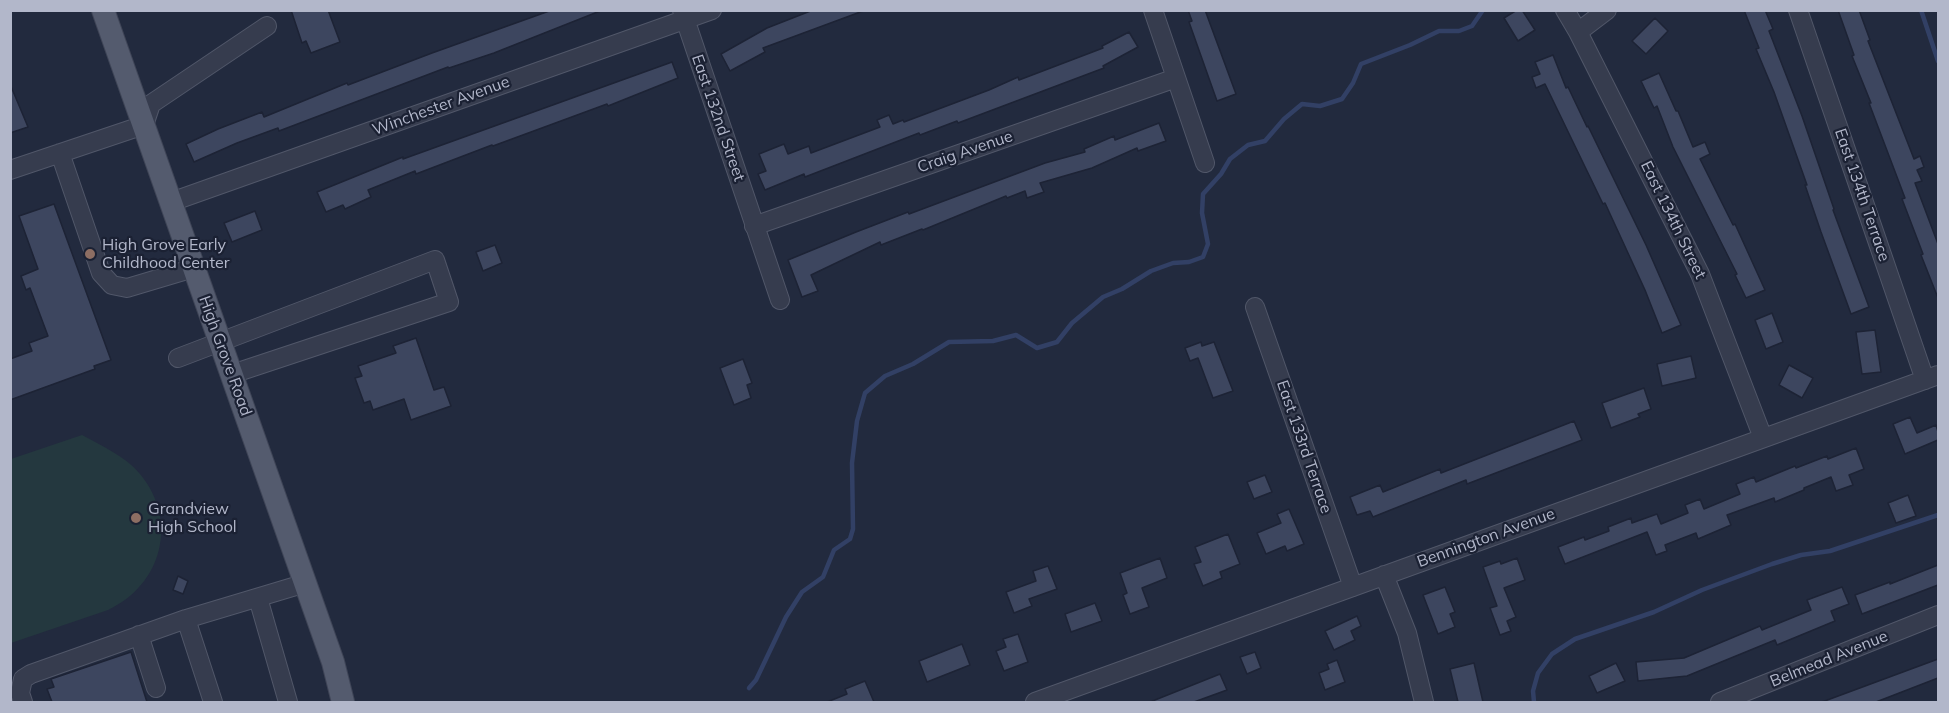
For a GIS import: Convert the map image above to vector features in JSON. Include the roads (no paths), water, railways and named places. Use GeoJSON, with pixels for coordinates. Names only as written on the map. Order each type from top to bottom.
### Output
{"type":"FeatureCollection","features":[{"type":"Feature","properties":{"kind":"main road","name":"High Grove Road"},"geometry":{"type":"LineString","coordinates":[[103,10],[306,583],[333,662],[343,702]]}},
{"type":"Feature","properties":{"kind":"street","name":"Winchester Avenue"},"geometry":{"type":"LineString","coordinates":[[171,202],[683,15],[712,10]]}},
{"type":"Feature","properties":{"kind":"street"},"geometry":{"type":"LineString","coordinates":[[1153,10],[1205,163]]}},
{"type":"Feature","properties":{"kind":"street","name":"East 134th Street"},"geometry":{"type":"LineString","coordinates":[[1565,10],[1700,274],[1763,438]]}},
{"type":"Feature","properties":{"kind":"street"},"geometry":{"type":"LineString","coordinates":[[1578,32],[1607,10]]}},
{"type":"Feature","properties":{"kind":"street","name":"East 134th Terrace"},"geometry":{"type":"LineString","coordinates":[[1798,10],[1932,378]]}},
{"type":"Feature","properties":{"kind":"street","name":"East 132nd Street"},"geometry":{"type":"LineString","coordinates":[[683,15],[780,300]]}},
{"type":"Feature","properties":{"kind":"street"},"geometry":{"type":"LineString","coordinates":[[10,170],[144,125],[151,104],[267,26]]}},
{"type":"Feature","properties":{"kind":"street","name":"Craig Avenue"},"geometry":{"type":"LineString","coordinates":[[754,226],[1176,78]]}},
{"type":"Feature","properties":{"kind":"street"},"geometry":{"type":"LineString","coordinates":[[60,153],[101,273],[112,285],[127,288],[194,268]]}},
{"type":"Feature","properties":{"kind":"street"},"geometry":{"type":"LineString","coordinates":[[178,358],[435,260],[449,302],[232,374]]}},
{"type":"Feature","properties":{"kind":"street","name":"East 133rd Terrace"},"geometry":{"type":"LineString","coordinates":[[1255,307],[1353,587]]}},
{"type":"Feature","properties":{"kind":"street","name":"Bennington Avenue"},"geometry":{"type":"LineString","coordinates":[[1035,702],[1932,378]]}},
{"type":"Feature","properties":{"kind":"street"},"geometry":{"type":"LineString","coordinates":[[1384,575],[1407,633],[1424,702]]}},
{"type":"Feature","properties":{"kind":"street"},"geometry":{"type":"LineString","coordinates":[[23,702],[20,693],[23,679],[32,674],[186,619],[306,583]]}},
{"type":"Feature","properties":{"kind":"street"},"geometry":{"type":"LineString","coordinates":[[258,598],[288,702]]}},
{"type":"Feature","properties":{"kind":"street","name":"Belmead Avenue"},"geometry":{"type":"LineString","coordinates":[[1720,702],[1938,615]]}},
{"type":"Feature","properties":{"kind":"street"},"geometry":{"type":"LineString","coordinates":[[186,619],[213,702]]}},
{"type":"Feature","properties":{"kind":"street"},"geometry":{"type":"LineString","coordinates":[[139,635],[156,688]]}},
{"type":"Feature","properties":{"kind":"waterway"},"geometry":{"type":"LineString","coordinates":[[749,688],[756,680],[786,617],[802,592],[823,577],[834,550],[850,539],[853,529],[852,463],[857,421],[865,393],[885,376],[913,364],[949,342],[993,341],[1016,335],[1037,348],[1057,342],[1072,323],[1103,297],[1122,289],[1151,271],[1173,263],[1189,262],[1203,257],[1208,244],[1202,213],[1203,194],[1221,174],[1230,159],[1248,145],[1265,141],[1284,119],[1302,104],[1320,106],[1342,99],[1353,83],[1361,64],[1439,31],[1459,31],[1472,26],[1483,10]]}},
{"type":"Feature","properties":{"kind":"waterway"},"geometry":{"type":"LineString","coordinates":[[1921,10],[1938,61]]}},
{"type":"Feature","properties":{"kind":"waterway"},"geometry":{"type":"LineString","coordinates":[[1534,702],[1533,691],[1538,673],[1552,654],[1575,639],[1654,612],[1702,590],[1772,564],[1801,555],[1830,551],[1938,515]]}},
{"type":"Feature","properties":{"kind":"place","name":"High Grove Early Childhood Center"},"geometry":{"type":"Point","coordinates":[90,254]}},
{"type":"Feature","properties":{"kind":"place","name":"Grandview High School"},"geometry":{"type":"Point","coordinates":[136,518]}}]}
